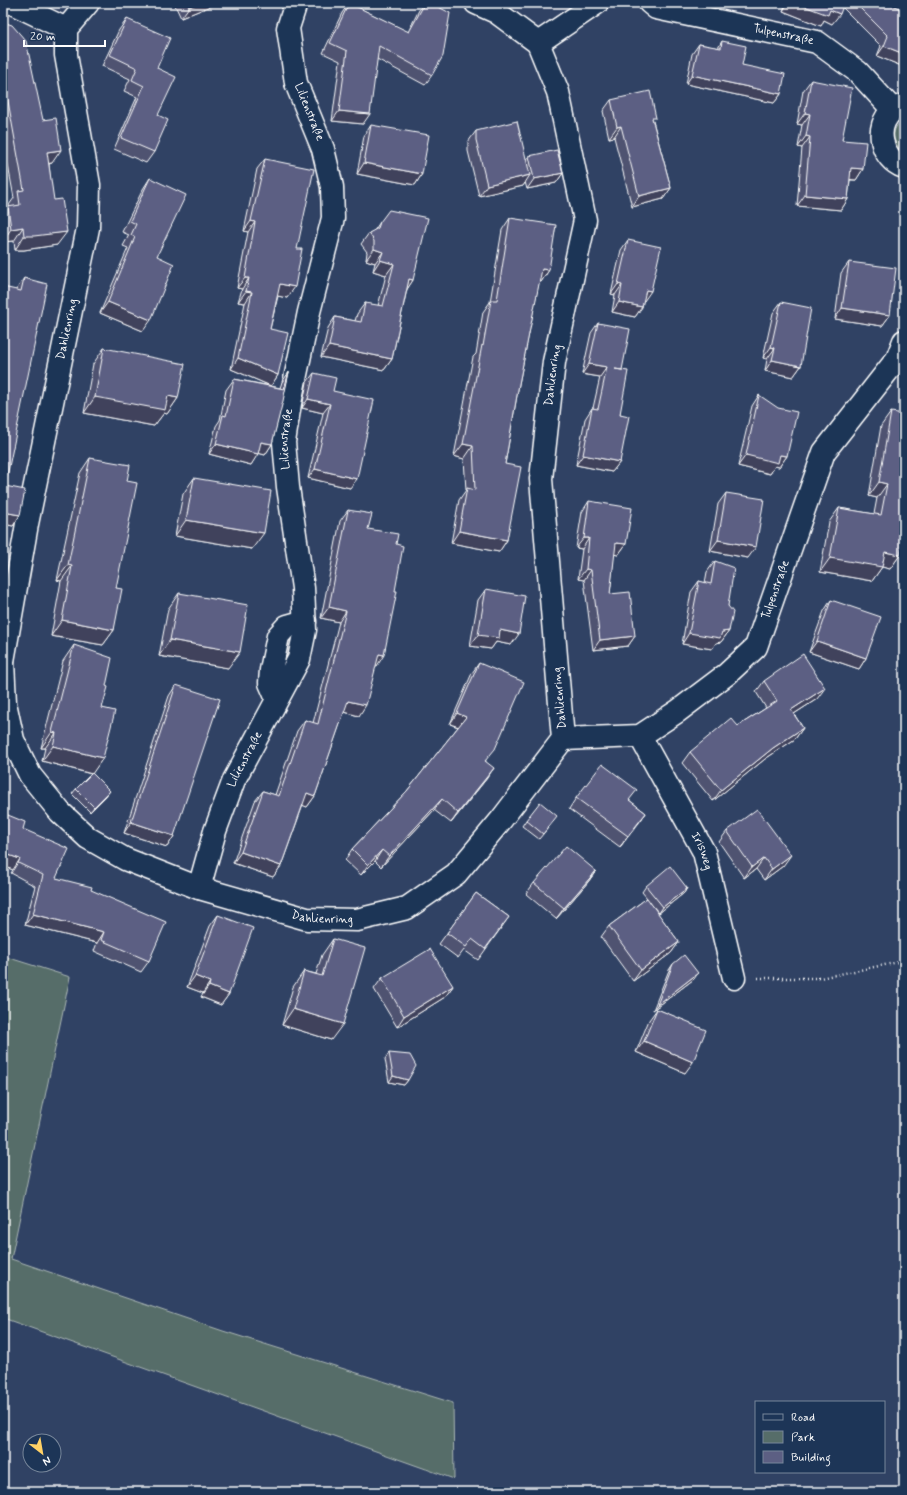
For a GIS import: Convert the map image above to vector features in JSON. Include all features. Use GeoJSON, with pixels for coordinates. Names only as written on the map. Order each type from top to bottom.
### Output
{"type":"FeatureCollection","features":[{"type":"Feature","properties":{"kind":"street"},"geometry":{"type":"LineString","coordinates":[[12,3],[66,29],[88,3]]}},
{"type":"Feature","properties":{"kind":"street","name":"Lilienstraße"},"geometry":{"type":"LineString","coordinates":[[199,888],[215,831],[234,780],[299,659],[305,630],[304,588],[288,487],[284,442],[290,403],[309,312],[333,218],[332,187],[323,149],[296,83],[288,28],[296,3]]}},
{"type":"Feature","properties":{"kind":"street"},"geometry":{"type":"LineString","coordinates":[[476,3],[496,12],[538,43],[597,3]]}},
{"type":"Feature","properties":{"kind":"street","name":"Tulpenstraße"},"geometry":{"type":"LineString","coordinates":[[650,3],[656,8],[817,42],[858,72],[898,108],[885,120],[881,132],[883,147],[891,160],[904,167]]}},
{"type":"Feature","properties":{"kind":"street","name":"Dahlienring"},"geometry":{"type":"LineString","coordinates":[[66,29],[66,55],[89,185],[88,228],[26,524],[3,662],[8,741],[30,775],[60,812],[88,838],[125,859],[199,888],[307,919],[357,920],[408,908],[456,874],[501,820],[563,739],[541,479],[554,362],[585,220],[558,92],[538,43]]}},
{"type":"Feature","properties":{"kind":"street","name":"Tulpenstraße"},"geometry":{"type":"LineString","coordinates":[[640,736],[678,712],[721,679],[756,647],[824,452],[897,359],[904,341]]}},
{"type":"Feature","properties":{"kind":"street"},"geometry":{"type":"LineString","coordinates":[[563,739],[640,736]]}},
{"type":"Feature","properties":{"kind":"street","name":"Irisweg"},"geometry":{"type":"LineString","coordinates":[[640,736],[704,852],[734,978]]}},
{"type":"Feature","properties":{"kind":"path"},"geometry":{"type":"LineString","coordinates":[[734,978],[820,978],[904,961]]}},
{"type":"Feature","properties":{"kind":"green space"},"geometry":{"type":"Polygon","coordinates":[[[904,119],[904,154],[895,141],[894,132],[899,123],[904,119]]]}},
{"type":"Feature","properties":{"kind":"green space"},"geometry":{"type":"Polygon","coordinates":[[[3,956],[70,977],[11,1259],[223,1331],[453,1403],[454,1479],[3,1318],[3,956]]]}},
{"type":"Feature","properties":{"kind":"building"},"geometry":{"type":"Polygon","coordinates":[[[187,3],[199,3],[189,7],[187,3]]]}},
{"type":"Feature","properties":{"kind":"building"},"geometry":{"type":"Polygon","coordinates":[[[349,3],[409,32],[425,3],[431,3],[450,13],[443,56],[432,75],[379,46],[370,114],[339,111],[347,51],[330,43],[349,3]]]}},
{"type":"Feature","properties":{"kind":"building"},"geometry":{"type":"Polygon","coordinates":[[[796,3],[844,3],[840,14],[830,10],[828,15],[796,3]]]}},
{"type":"Feature","properties":{"kind":"building"},"geometry":{"type":"Polygon","coordinates":[[[855,3],[887,3],[904,10],[904,54],[884,46],[888,36],[855,3]]]}},
{"type":"Feature","properties":{"kind":"building"},"geometry":{"type":"Polygon","coordinates":[[[127,19],[170,38],[157,68],[176,77],[158,115],[168,120],[154,152],[121,138],[144,86],[132,80],[137,68],[110,55],[127,19]]]}},
{"type":"Feature","properties":{"kind":"building"},"geometry":{"type":"Polygon","coordinates":[[[3,22],[12,25],[26,41],[43,120],[56,118],[61,150],[47,152],[54,200],[62,199],[67,232],[24,236],[23,227],[11,229],[8,207],[20,205],[18,191],[24,190],[6,90],[3,91],[3,22]]]}},
{"type":"Feature","properties":{"kind":"building"},"geometry":{"type":"Polygon","coordinates":[[[722,41],[746,46],[742,65],[785,74],[781,94],[692,75],[699,44],[721,48],[722,41]]]}},
{"type":"Feature","properties":{"kind":"building"},"geometry":{"type":"Polygon","coordinates":[[[811,80],[852,88],[842,140],[866,142],[863,169],[851,168],[848,199],[805,195],[810,137],[806,136],[810,114],[805,113],[811,80]]]}},
{"type":"Feature","properties":{"kind":"building"},"geometry":{"type":"Polygon","coordinates":[[[650,91],[656,118],[652,118],[671,188],[639,196],[621,126],[617,127],[611,100],[650,91]]]}},
{"type":"Feature","properties":{"kind":"building"},"geometry":{"type":"Polygon","coordinates":[[[517,121],[530,175],[487,185],[476,140],[476,131],[517,121]]]}},
{"type":"Feature","properties":{"kind":"building"},"geometry":{"type":"Polygon","coordinates":[[[371,125],[429,135],[422,174],[364,163],[371,125]]]}},
{"type":"Feature","properties":{"kind":"building"},"geometry":{"type":"Polygon","coordinates":[[[557,150],[563,173],[534,179],[529,156],[557,150]]]}},
{"type":"Feature","properties":{"kind":"building"},"geometry":{"type":"Polygon","coordinates":[[[265,159],[314,169],[297,249],[302,249],[295,287],[280,284],[270,329],[288,333],[278,375],[238,358],[252,292],[246,291],[249,278],[245,278],[255,222],[251,221],[265,159]]]}},
{"type":"Feature","properties":{"kind":"building"},"geometry":{"type":"Polygon","coordinates":[[[150,178],[186,195],[157,256],[174,264],[151,320],[108,302],[135,237],[131,235],[136,224],[130,221],[150,178]]]}},
{"type":"Feature","properties":{"kind":"building"},"geometry":{"type":"Polygon","coordinates":[[[389,210],[428,218],[413,280],[409,279],[392,359],[329,346],[335,317],[361,322],[365,303],[383,306],[394,264],[380,260],[383,252],[374,249],[374,241],[369,233],[378,228],[380,222],[389,210]]]}},
{"type":"Feature","properties":{"kind":"building"},"geometry":{"type":"Polygon","coordinates":[[[510,218],[556,225],[549,270],[542,269],[505,464],[521,467],[507,540],[459,531],[467,488],[475,490],[473,446],[463,444],[491,300],[497,300],[510,218]]]}},
{"type":"Feature","properties":{"kind":"building"},"geometry":{"type":"Polygon","coordinates":[[[628,240],[661,247],[651,291],[646,290],[642,307],[619,302],[622,285],[618,284],[628,240]]]}},
{"type":"Feature","properties":{"kind":"building"},"geometry":{"type":"Polygon","coordinates":[[[849,262],[896,268],[890,315],[842,308],[849,262]]]}},
{"type":"Feature","properties":{"kind":"building"},"geometry":{"type":"Polygon","coordinates":[[[24,278],[47,284],[5,486],[25,490],[20,515],[3,512],[3,287],[21,291],[24,278]]]}},
{"type":"Feature","properties":{"kind":"building"},"geometry":{"type":"Polygon","coordinates":[[[781,302],[811,308],[801,366],[772,360],[775,348],[771,347],[781,302]]]}},
{"type":"Feature","properties":{"kind":"building"},"geometry":{"type":"Polygon","coordinates":[[[598,323],[630,329],[622,370],[615,369],[628,371],[620,414],[629,416],[620,462],[583,455],[592,408],[598,409],[607,367],[589,364],[598,323]]]}},
{"type":"Feature","properties":{"kind":"building"},"geometry":{"type":"Polygon","coordinates":[[[104,348],[185,364],[178,398],[168,396],[165,410],[95,397],[104,348]]]}},
{"type":"Feature","properties":{"kind":"building"},"geometry":{"type":"Polygon","coordinates":[[[289,372],[272,444],[261,442],[258,454],[216,444],[223,415],[226,416],[234,379],[284,389],[289,372]]]}},
{"type":"Feature","properties":{"kind":"building"},"geometry":{"type":"Polygon","coordinates":[[[314,373],[336,378],[333,391],[374,400],[357,479],[315,469],[330,404],[308,399],[314,373]]]}},
{"type":"Feature","properties":{"kind":"building"},"geometry":{"type":"Polygon","coordinates":[[[759,395],[778,408],[797,412],[787,456],[780,455],[778,463],[746,455],[759,395]]]}},
{"type":"Feature","properties":{"kind":"building"},"geometry":{"type":"Polygon","coordinates":[[[891,412],[904,414],[904,533],[900,555],[885,552],[882,567],[830,558],[839,508],[881,515],[887,484],[879,482],[891,412]]]}},
{"type":"Feature","properties":{"kind":"building"},"geometry":{"type":"Polygon","coordinates":[[[90,458],[130,465],[127,481],[137,483],[116,588],[122,589],[114,630],[62,620],[72,566],[68,565],[90,458]]]}},
{"type":"Feature","properties":{"kind":"building"},"geometry":{"type":"Polygon","coordinates":[[[194,478],[271,491],[264,533],[186,520],[194,478]]]}},
{"type":"Feature","properties":{"kind":"building"},"geometry":{"type":"Polygon","coordinates":[[[726,493],[764,499],[756,547],[718,540],[726,493]]]}},
{"type":"Feature","properties":{"kind":"building"},"geometry":{"type":"Polygon","coordinates":[[[589,501],[632,508],[626,544],[616,543],[610,594],[630,592],[635,636],[600,640],[591,570],[586,569],[589,538],[584,538],[589,501]]]}},
{"type":"Feature","properties":{"kind":"building"},"geometry":{"type":"Polygon","coordinates":[[[348,510],[372,514],[368,529],[398,534],[396,544],[403,546],[395,591],[397,591],[384,655],[379,654],[366,705],[348,701],[315,796],[307,793],[281,866],[241,852],[263,791],[279,796],[305,720],[318,724],[346,611],[329,607],[348,510]]]}},
{"type":"Feature","properties":{"kind":"building"},"geometry":{"type":"Polygon","coordinates":[[[715,561],[734,568],[728,606],[733,612],[729,631],[722,632],[720,638],[689,633],[699,581],[711,584],[715,561]]]}},
{"type":"Feature","properties":{"kind":"building"},"geometry":{"type":"Polygon","coordinates":[[[486,589],[525,596],[519,634],[500,630],[499,638],[478,635],[486,589]]]}},
{"type":"Feature","properties":{"kind":"building"},"geometry":{"type":"Polygon","coordinates":[[[179,593],[248,605],[240,652],[170,640],[179,593]]]}},
{"type":"Feature","properties":{"kind":"building"},"geometry":{"type":"Polygon","coordinates":[[[831,600],[881,617],[866,658],[817,641],[831,600]]]}},
{"type":"Feature","properties":{"kind":"building"},"geometry":{"type":"Polygon","coordinates":[[[74,645],[112,658],[106,686],[108,687],[102,708],[115,711],[103,758],[53,746],[56,733],[52,732],[74,645]]]}},
{"type":"Feature","properties":{"kind":"building"},"geometry":{"type":"Polygon","coordinates":[[[803,654],[825,688],[791,710],[803,728],[773,748],[721,790],[690,752],[731,718],[738,726],[777,701],[764,681],[803,654]]]}},
{"type":"Feature","properties":{"kind":"building"},"geometry":{"type":"Polygon","coordinates":[[[479,663],[524,682],[495,749],[485,761],[494,768],[458,813],[442,799],[389,856],[382,850],[368,865],[352,849],[407,791],[466,717],[457,713],[479,663]]]}},
{"type":"Feature","properties":{"kind":"building"},"geometry":{"type":"Polygon","coordinates":[[[176,685],[220,699],[174,836],[131,822],[176,685]]]}},
{"type":"Feature","properties":{"kind":"building"},"geometry":{"type":"Polygon","coordinates":[[[602,764],[637,790],[629,800],[646,813],[628,836],[576,798],[602,764]]]}},
{"type":"Feature","properties":{"kind":"building"},"geometry":{"type":"Polygon","coordinates":[[[92,773],[110,791],[94,807],[76,789],[92,773]]]}},
{"type":"Feature","properties":{"kind":"building"},"geometry":{"type":"Polygon","coordinates":[[[540,802],[557,816],[543,834],[526,820],[540,802]]]}},
{"type":"Feature","properties":{"kind":"building"},"geometry":{"type":"Polygon","coordinates":[[[757,809],[791,855],[772,869],[764,858],[752,867],[727,831],[757,809]]]}},
{"type":"Feature","properties":{"kind":"building"},"geometry":{"type":"Polygon","coordinates":[[[3,813],[25,822],[23,829],[69,849],[56,878],[92,887],[91,890],[166,922],[149,961],[101,940],[104,932],[33,914],[43,875],[18,863],[20,859],[3,853],[3,813]]]}},
{"type":"Feature","properties":{"kind":"building"},"geometry":{"type":"Polygon","coordinates":[[[566,846],[596,871],[564,908],[534,883],[566,846]]]}},
{"type":"Feature","properties":{"kind":"building"},"geometry":{"type":"Polygon","coordinates":[[[670,866],[687,888],[663,907],[646,886],[670,866]]]}},
{"type":"Feature","properties":{"kind":"building"},"geometry":{"type":"Polygon","coordinates":[[[476,893],[509,917],[485,949],[472,939],[466,947],[447,933],[476,893]]]}},
{"type":"Feature","properties":{"kind":"building"},"geometry":{"type":"Polygon","coordinates":[[[647,898],[679,942],[641,970],[609,926],[647,898]]]}},
{"type":"Feature","properties":{"kind":"building"},"geometry":{"type":"Polygon","coordinates":[[[218,915],[253,928],[229,994],[209,986],[210,982],[195,976],[218,915]]]}},
{"type":"Feature","properties":{"kind":"building"},"geometry":{"type":"Polygon","coordinates":[[[333,939],[365,948],[343,1024],[293,1009],[304,971],[322,976],[333,939]]]}},
{"type":"Feature","properties":{"kind":"building"},"geometry":{"type":"Polygon","coordinates":[[[430,949],[453,986],[404,1016],[382,978],[430,949]]]}},
{"type":"Feature","properties":{"kind":"building"},"geometry":{"type":"Polygon","coordinates":[[[684,955],[698,973],[657,1005],[673,964],[684,955]]]}},
{"type":"Feature","properties":{"kind":"building"},"geometry":{"type":"Polygon","coordinates":[[[657,1009],[706,1030],[693,1062],[644,1041],[657,1009]]]}},
{"type":"Feature","properties":{"kind":"building"},"geometry":{"type":"Polygon","coordinates":[[[389,1053],[410,1055],[416,1066],[408,1080],[393,1076],[389,1053]]]}}]}
